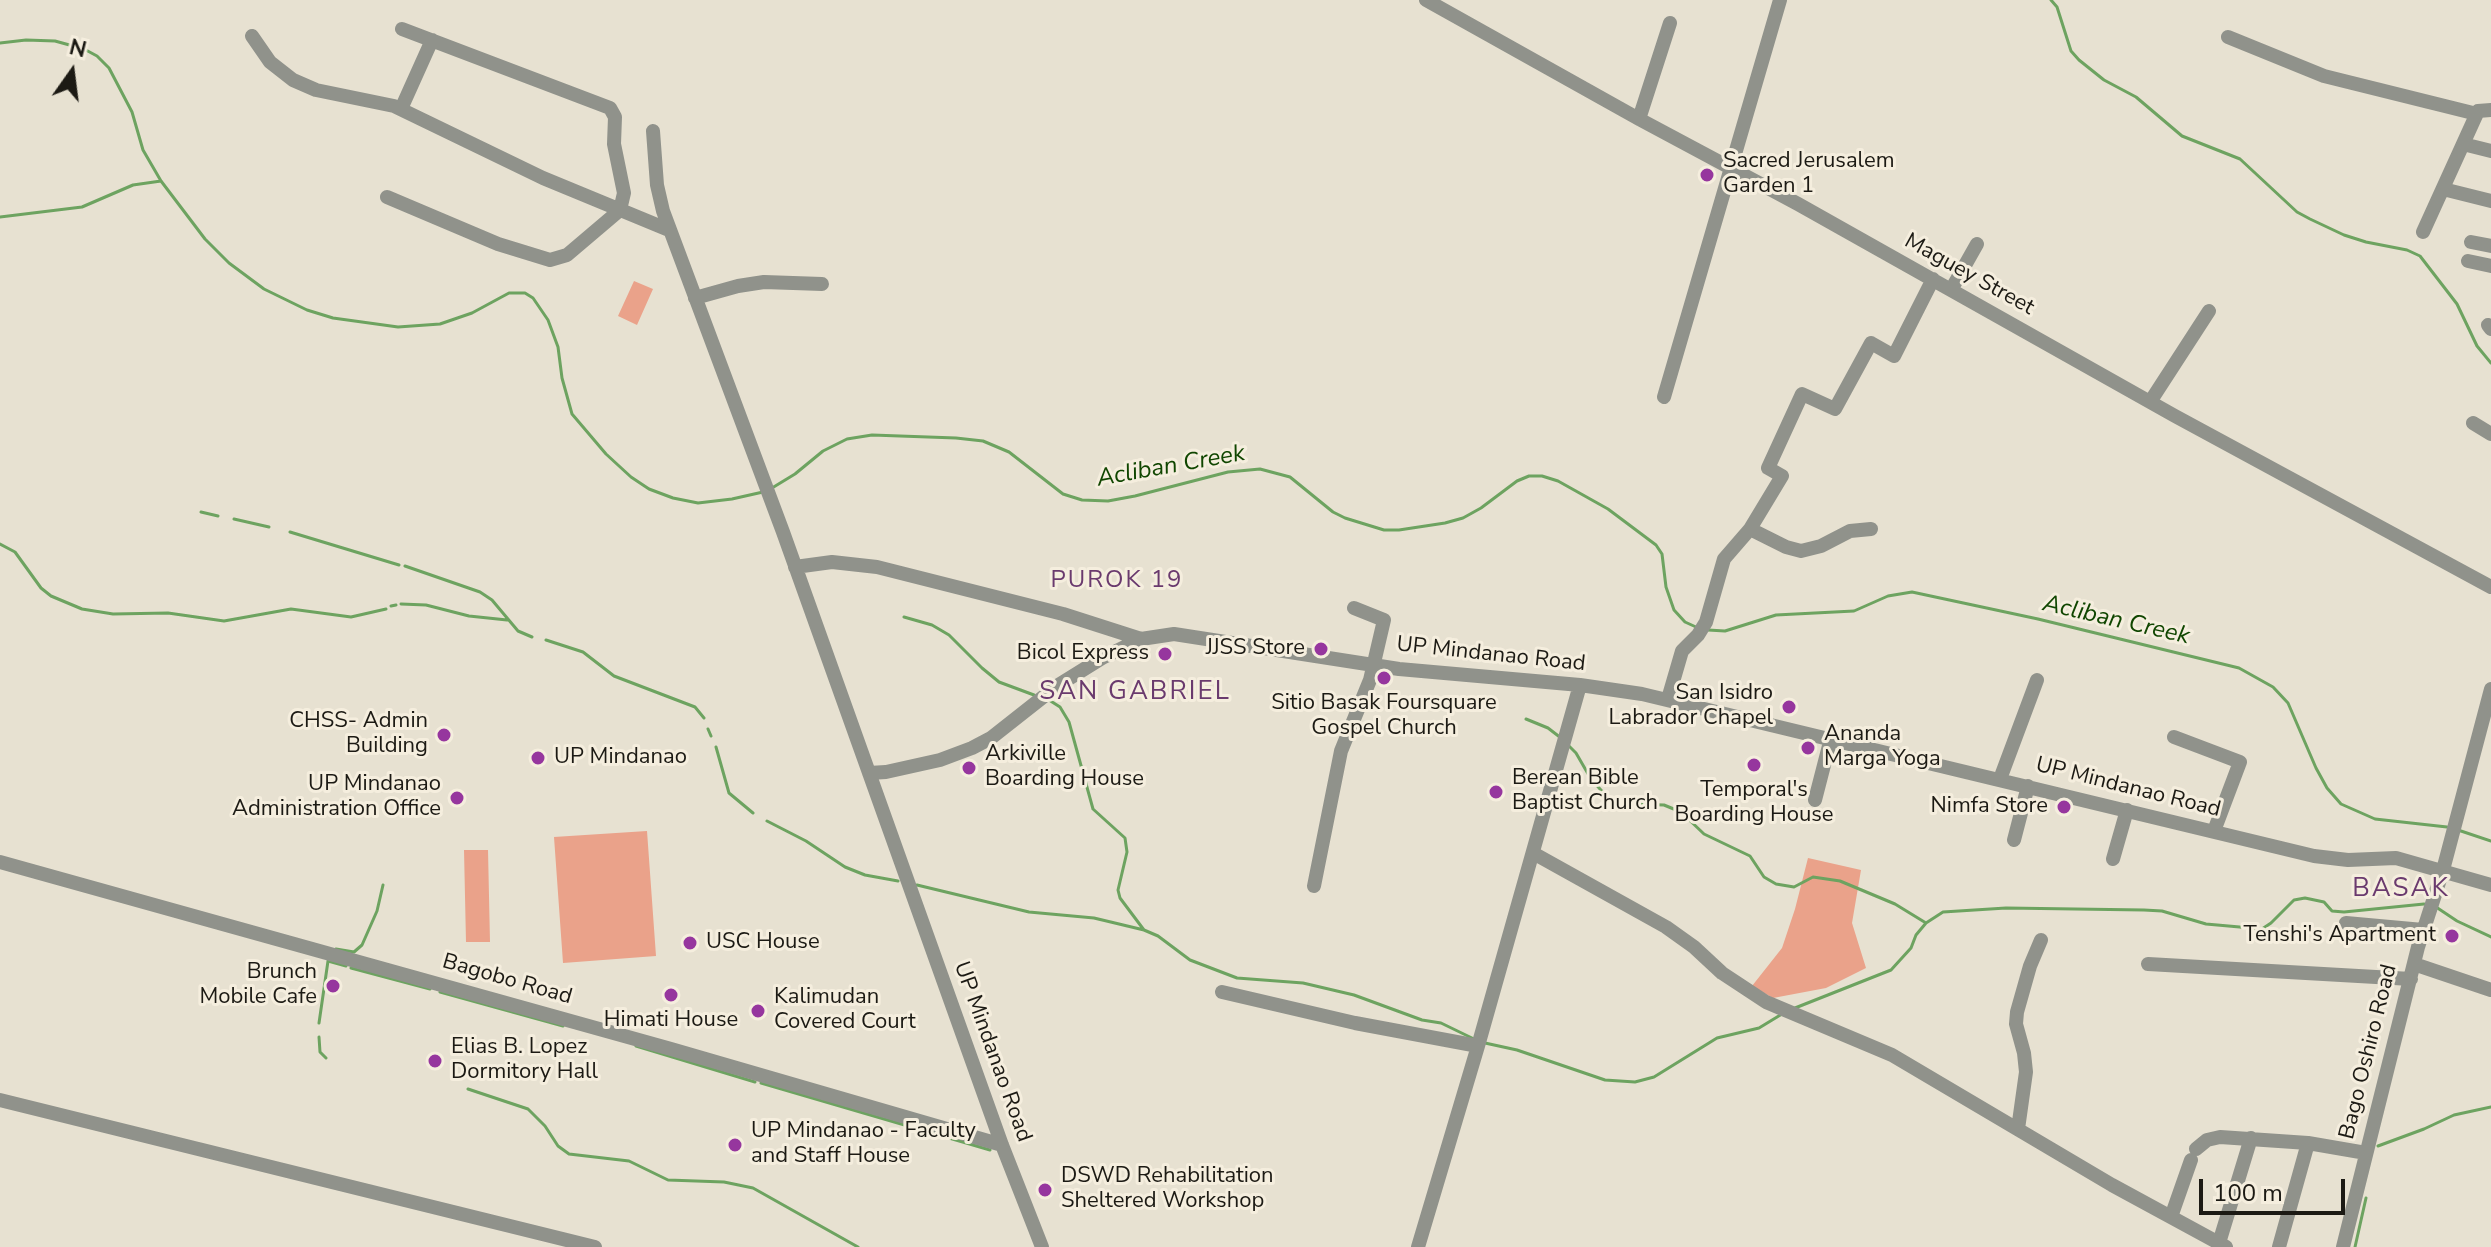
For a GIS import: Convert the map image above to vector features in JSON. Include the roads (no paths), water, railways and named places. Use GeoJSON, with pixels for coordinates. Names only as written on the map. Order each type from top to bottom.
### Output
{"type":"FeatureCollection","features":[{"type":"Feature","properties":{"kind":"street","name":"Maguey Street"},"geometry":{"type":"LineString","coordinates":[[1426,0],[2150,402],[2491,587]]}},
{"type":"Feature","properties":{"kind":"street"},"geometry":{"type":"LineString","coordinates":[[1664,397],[1780,0]]}},
{"type":"Feature","properties":{"kind":"street"},"geometry":{"type":"LineString","coordinates":[[1639,119],[1670,23]]}},
{"type":"Feature","properties":{"kind":"street"},"geometry":{"type":"LineString","coordinates":[[387,197],[498,244],[550,260],[567,255],[620,210],[623,185],[614,144],[615,117],[610,108],[402,29]]}},
{"type":"Feature","properties":{"kind":"street"},"geometry":{"type":"LineString","coordinates":[[252,36],[270,62],[293,80],[316,90],[379,101],[401,109],[543,178],[669,230]]}},
{"type":"Feature","properties":{"kind":"street"},"geometry":{"type":"LineString","coordinates":[[2228,37],[2324,76],[2484,112],[2463,144],[2423,232]]}},
{"type":"Feature","properties":{"kind":"street"},"geometry":{"type":"LineString","coordinates":[[401,109],[432,40]]}},
{"type":"Feature","properties":{"kind":"street"},"geometry":{"type":"LineString","coordinates":[[653,131],[657,185],[669,230],[870,776]]}},
{"type":"Feature","properties":{"kind":"street"},"geometry":{"type":"LineString","coordinates":[[2463,144],[2491,151]]}},
{"type":"Feature","properties":{"kind":"street"},"geometry":{"type":"LineString","coordinates":[[2443,189],[2491,201]]}},
{"type":"Feature","properties":{"kind":"street"},"geometry":{"type":"LineString","coordinates":[[2471,242],[2491,246]]}},
{"type":"Feature","properties":{"kind":"street"},"geometry":{"type":"LineString","coordinates":[[1951,290],[1977,244]]}},
{"type":"Feature","properties":{"kind":"street"},"geometry":{"type":"LineString","coordinates":[[2468,261],[2491,266]]}},
{"type":"Feature","properties":{"kind":"street"},"geometry":{"type":"LineString","coordinates":[[1668,699],[1682,651],[1706,622],[1724,559],[1750,529],[1782,476],[1768,468],[1802,394],[1835,409],[1871,343],[1894,356],[1933,279]]}},
{"type":"Feature","properties":{"kind":"street"},"geometry":{"type":"LineString","coordinates":[[695,298],[764,282],[822,284]]}},
{"type":"Feature","properties":{"kind":"street"},"geometry":{"type":"LineString","coordinates":[[2150,402],[2209,311]]}},
{"type":"Feature","properties":{"kind":"street"},"geometry":{"type":"LineString","coordinates":[[2473,423],[2491,434]]}},
{"type":"Feature","properties":{"kind":"street"},"geometry":{"type":"LineString","coordinates":[[1750,529],[1801,551],[1821,546],[1850,531],[1871,529]]}},
{"type":"Feature","properties":{"kind":"street"},"geometry":{"type":"LineString","coordinates":[[795,567],[832,562],[877,567],[1063,614],[1141,639]]}},
{"type":"Feature","properties":{"kind":"street"},"geometry":{"type":"LineString","coordinates":[[1314,886],[1341,751],[1365,693],[1384,620],[1354,608]]}},
{"type":"Feature","properties":{"kind":"street","name":"UP Mindanao Road"},"geometry":{"type":"LineString","coordinates":[[1042,1247],[1002,1145],[870,776],[940,760],[982,743],[1078,672],[1141,639],[1174,634],[1374,665],[1580,685],[1668,699],[2327,858],[2396,858],[2491,885]]}},
{"type":"Feature","properties":{"kind":"street"},"geometry":{"type":"LineString","coordinates":[[2000,779],[2037,680]]}},
{"type":"Feature","properties":{"kind":"street"},"geometry":{"type":"LineString","coordinates":[[1418,1247],[1580,685]]}},
{"type":"Feature","properties":{"kind":"street","name":"Bago Oshiro Road"},"geometry":{"type":"LineString","coordinates":[[2343,1247],[2412,971],[2443,870],[2491,689]]}},
{"type":"Feature","properties":{"kind":"street"},"geometry":{"type":"LineString","coordinates":[[2174,737],[2240,762],[2214,831]]}},
{"type":"Feature","properties":{"kind":"street"},"geometry":{"type":"LineString","coordinates":[[1815,800],[1831,738]]}},
{"type":"Feature","properties":{"kind":"street"},"geometry":{"type":"LineString","coordinates":[[2014,840],[2028,786]]}},
{"type":"Feature","properties":{"kind":"street"},"geometry":{"type":"LineString","coordinates":[[2113,859],[2127,810]]}},
{"type":"Feature","properties":{"kind":"street"},"geometry":{"type":"LineString","coordinates":[[1533,853],[1656,921],[1694,947],[1733,981],[1766,1002],[1892,1055],[2222,1245],[2251,1138]]}},
{"type":"Feature","properties":{"kind":"street","name":"Bagobo Road"},"geometry":{"type":"LineString","coordinates":[[0,862],[659,1045],[1002,1145]]}},
{"type":"Feature","properties":{"kind":"street"},"geometry":{"type":"LineString","coordinates":[[2346,923],[2423,930]]}},
{"type":"Feature","properties":{"kind":"street"},"geometry":{"type":"LineString","coordinates":[[2018,1129],[2026,1072],[2016,1024],[2017,1012],[2041,940]]}},
{"type":"Feature","properties":{"kind":"street"},"geometry":{"type":"LineString","coordinates":[[2148,964],[2412,971],[2491,990]]}},
{"type":"Feature","properties":{"kind":"street"},"geometry":{"type":"LineString","coordinates":[[1222,992],[1478,1046]]}},
{"type":"Feature","properties":{"kind":"street"},"geometry":{"type":"LineString","coordinates":[[0,1100],[561,1247]]}},
{"type":"Feature","properties":{"kind":"street"},"geometry":{"type":"LineString","coordinates":[[0,1109],[174,1147]]}},
{"type":"Feature","properties":{"kind":"street"},"geometry":{"type":"LineString","coordinates":[[2171,1217],[2193,1155],[2213,1138],[2308,1143],[2366,1153]]}},
{"type":"Feature","properties":{"kind":"street"},"geometry":{"type":"LineString","coordinates":[[2279,1247],[2308,1143]]}},
{"type":"Feature","properties":{"kind":"street"},"geometry":{"type":"LineString","coordinates":[[406,1205],[595,1247]]}},
{"type":"Feature","properties":{"kind":"waterway"},"geometry":{"type":"LineString","coordinates":[[2051,0],[2057,7],[2071,51],[2079,60],[2104,80],[2136,97],[2182,136],[2240,159],[2297,212],[2310,219],[2344,235],[2420,256],[2457,304],[2477,346],[2491,363]]}},
{"type":"Feature","properties":{"kind":"waterway","name":"Acliban Creek"},"geometry":{"type":"LineString","coordinates":[[0,43],[55,41],[97,56],[109,68],[132,112],[143,150],[161,181],[205,239],[229,263],[264,289],[307,310],[333,318],[398,327],[440,324],[472,313],[509,293],[525,293],[533,298],[548,320],[558,347],[562,378],[572,414],[606,454],[631,477],[649,489],[698,503],[763,492]]}},
{"type":"Feature","properties":{"kind":"waterway"},"geometry":{"type":"LineString","coordinates":[[0,217],[82,207],[133,185],[161,181]]}},
{"type":"Feature","properties":{"kind":"waterway","name":"Acliban Creek"},"geometry":{"type":"LineString","coordinates":[[772,488],[823,451],[847,439],[872,435],[956,438],[983,441],[1009,452],[1063,494],[1082,500],[1108,501],[1228,472],[1260,469],[1290,477],[1345,518],[1384,530],[1399,530],[1463,518],[1517,481],[1529,476],[1542,476],[1558,481],[1608,509],[1656,545],[1662,554],[1666,587],[1674,610],[1685,622],[1696,627]]}},
{"type":"Feature","properties":{"kind":"waterway"},"geometry":{"type":"LineString","coordinates":[[201,512],[218,516]]}},
{"type":"Feature","properties":{"kind":"waterway"},"geometry":{"type":"LineString","coordinates":[[234,519],[269,527]]}},
{"type":"Feature","properties":{"kind":"waterway"},"geometry":{"type":"LineString","coordinates":[[290,532],[399,565]]}},
{"type":"Feature","properties":{"kind":"waterway"},"geometry":{"type":"LineString","coordinates":[[0,544],[15,552],[41,588],[51,596],[82,609],[113,614],[168,613],[224,621],[291,609],[351,617],[386,609]]}},
{"type":"Feature","properties":{"kind":"waterway"},"geometry":{"type":"LineString","coordinates":[[405,566],[480,592],[492,600],[518,631],[532,637]]}},
{"type":"Feature","properties":{"kind":"waterway","name":"Acliban Creek"},"geometry":{"type":"LineString","coordinates":[[1708,630],[1725,631],[1776,615],[1854,611],[1888,596],[1912,592],[2239,668],[2273,687],[2288,703],[2316,768],[2341,804],[2375,819],[2447,827]]}},
{"type":"Feature","properties":{"kind":"waterway"},"geometry":{"type":"LineString","coordinates":[[401,604],[426,605],[469,616],[507,620]]}},
{"type":"Feature","properties":{"kind":"waterway"},"geometry":{"type":"LineString","coordinates":[[391,606],[396,605]]}},
{"type":"Feature","properties":{"kind":"waterway"},"geometry":{"type":"LineString","coordinates":[[904,617],[932,625],[949,635],[999,682],[1034,695]]}},
{"type":"Feature","properties":{"kind":"waterway"},"geometry":{"type":"LineString","coordinates":[[546,640],[583,652],[614,676],[695,707],[704,718]]}},
{"type":"Feature","properties":{"kind":"waterway"},"geometry":{"type":"LineString","coordinates":[[1049,700],[1060,707],[1069,722],[1093,809],[1125,838],[1127,852],[1118,890],[1120,898],[1144,930]]}},
{"type":"Feature","properties":{"kind":"waterway"},"geometry":{"type":"LineString","coordinates":[[1526,719],[1548,728],[1561,738]]}},
{"type":"Feature","properties":{"kind":"waterway"},"geometry":{"type":"LineString","coordinates":[[708,729],[711,736]]}},
{"type":"Feature","properties":{"kind":"waterway"},"geometry":{"type":"LineString","coordinates":[[1568,745],[1609,799],[1631,804],[1664,805],[1681,812],[1704,834],[1750,856],[1764,877],[1776,884],[1794,887],[1813,877],[1840,881],[1895,904],[1926,923]]}},
{"type":"Feature","properties":{"kind":"waterway"},"geometry":{"type":"LineString","coordinates":[[716,747],[729,793],[753,813]]}},
{"type":"Feature","properties":{"kind":"waterway"},"geometry":{"type":"LineString","coordinates":[[767,821],[806,841],[845,867],[865,875],[898,881]]}},
{"type":"Feature","properties":{"kind":"waterway","name":"Acliban Creek"},"geometry":{"type":"LineString","coordinates":[[2458,830],[2491,841]]}},
{"type":"Feature","properties":{"kind":"waterway"},"geometry":{"type":"LineString","coordinates":[[336,949],[354,952],[362,945],[377,911],[383,885]]}},
{"type":"Feature","properties":{"kind":"waterway"},"geometry":{"type":"LineString","coordinates":[[917,885],[1029,912],[1094,918],[1144,930],[1158,936],[1190,960],[1237,978],[1303,983],[1354,995],[1422,1020],[1441,1023],[1474,1039]]}},
{"type":"Feature","properties":{"kind":"waterway"},"geometry":{"type":"LineString","coordinates":[[1795,1008],[1891,970],[1911,948],[1916,935],[1926,923],[1943,912],[2006,908],[2144,910],[2162,911],[2206,924],[2262,929],[2294,900],[2305,898],[2324,902],[2332,911],[2344,912],[2424,904]]}},
{"type":"Feature","properties":{"kind":"waterway"},"geometry":{"type":"LineString","coordinates":[[2436,907],[2491,937]]}},
{"type":"Feature","properties":{"kind":"waterway"},"geometry":{"type":"LineString","coordinates":[[319,1023],[328,961],[346,966]]}},
{"type":"Feature","properties":{"kind":"waterway"},"geometry":{"type":"LineString","coordinates":[[351,968],[430,989]]}},
{"type":"Feature","properties":{"kind":"waterway"},"geometry":{"type":"LineString","coordinates":[[440,992],[563,1026]]}},
{"type":"Feature","properties":{"kind":"waterway"},"geometry":{"type":"LineString","coordinates":[[1485,1043],[1517,1050],[1605,1080],[1635,1082],[1654,1077],[1717,1038],[1759,1028],[1782,1014]]}},
{"type":"Feature","properties":{"kind":"waterway"},"geometry":{"type":"LineString","coordinates":[[319,1037],[320,1052],[326,1058]]}},
{"type":"Feature","properties":{"kind":"waterway"},"geometry":{"type":"LineString","coordinates":[[636,1046],[755,1082]]}},
{"type":"Feature","properties":{"kind":"waterway"},"geometry":{"type":"LineString","coordinates":[[761,1083],[990,1150]]}},
{"type":"Feature","properties":{"kind":"waterway"},"geometry":{"type":"LineString","coordinates":[[468,1089],[528,1109],[545,1126],[558,1146],[569,1154],[629,1161],[668,1180],[724,1182],[753,1188],[858,1247]]}},
{"type":"Feature","properties":{"kind":"waterway"},"geometry":{"type":"LineString","coordinates":[[2378,1146],[2454,1115],[2491,1107]]}},
{"type":"Feature","properties":{"kind":"waterway"},"geometry":{"type":"LineString","coordinates":[[2355,1247],[2366,1198]]}},
{"type":"Feature","properties":{"kind":"place","name":"Sacred Jerusalem Garden 1"},"geometry":{"type":"Point","coordinates":[1707,175]}},
{"type":"Feature","properties":{"kind":"place","name":"JJSS Store"},"geometry":{"type":"Point","coordinates":[1321,649]}},
{"type":"Feature","properties":{"kind":"place","name":"Bicol Express"},"geometry":{"type":"Point","coordinates":[1165,654]}},
{"type":"Feature","properties":{"kind":"place","name":"Sitio Basak Foursquare Gospel Church"},"geometry":{"type":"Point","coordinates":[1384,678]}},
{"type":"Feature","properties":{"kind":"place","name":"San Isidro Labrador Chapel"},"geometry":{"type":"Point","coordinates":[1789,707]}},
{"type":"Feature","properties":{"kind":"place","name":"CHSS- Admin Building"},"geometry":{"type":"Point","coordinates":[444,735]}},
{"type":"Feature","properties":{"kind":"place","name":"Ananda Marga Yoga"},"geometry":{"type":"Point","coordinates":[1808,748]}},
{"type":"Feature","properties":{"kind":"place","name":"UP Mindanao"},"geometry":{"type":"Point","coordinates":[538,758]}},
{"type":"Feature","properties":{"kind":"place","name":"Temporal's Boarding House"},"geometry":{"type":"Point","coordinates":[1754,765]}},
{"type":"Feature","properties":{"kind":"place","name":"Arkiville Boarding House"},"geometry":{"type":"Point","coordinates":[969,768]}},
{"type":"Feature","properties":{"kind":"place","name":"Berean Bible Baptist Church"},"geometry":{"type":"Point","coordinates":[1496,792]}},
{"type":"Feature","properties":{"kind":"place","name":"UP Mindanao Administration Office"},"geometry":{"type":"Point","coordinates":[457,798]}},
{"type":"Feature","properties":{"kind":"place","name":"Nimfa Store"},"geometry":{"type":"Point","coordinates":[2064,807]}},
{"type":"Feature","properties":{"kind":"place","name":"Tenshi's Apartment"},"geometry":{"type":"Point","coordinates":[2452,936]}},
{"type":"Feature","properties":{"kind":"place","name":"USC House"},"geometry":{"type":"Point","coordinates":[690,943]}},
{"type":"Feature","properties":{"kind":"place","name":"Brunch Mobile Cafe"},"geometry":{"type":"Point","coordinates":[333,986]}},
{"type":"Feature","properties":{"kind":"place","name":"Himati House"},"geometry":{"type":"Point","coordinates":[671,995]}},
{"type":"Feature","properties":{"kind":"place","name":"Kalimudan Covered Court"},"geometry":{"type":"Point","coordinates":[758,1011]}},
{"type":"Feature","properties":{"kind":"place","name":"Elias B. Lopez Dormitory Hall"},"geometry":{"type":"Point","coordinates":[435,1061]}},
{"type":"Feature","properties":{"kind":"place","name":"UP Mindanao - Faculty and Staff House"},"geometry":{"type":"Point","coordinates":[735,1145]}},
{"type":"Feature","properties":{"kind":"place","name":"DSWD Rehabilitation Sheltered Workshop"},"geometry":{"type":"Point","coordinates":[1045,1190]}},
{"type":"Feature","properties":{"kind":"district","name":"PUROK 19"},"geometry":{"type":"Point","coordinates":[1117,581]}},
{"type":"Feature","properties":{"kind":"district","name":"SAN GABRIEL"},"geometry":{"type":"Point","coordinates":[1135,693]}},
{"type":"Feature","properties":{"kind":"district","name":"BASAK"},"geometry":{"type":"Point","coordinates":[2401,890]}}]}
